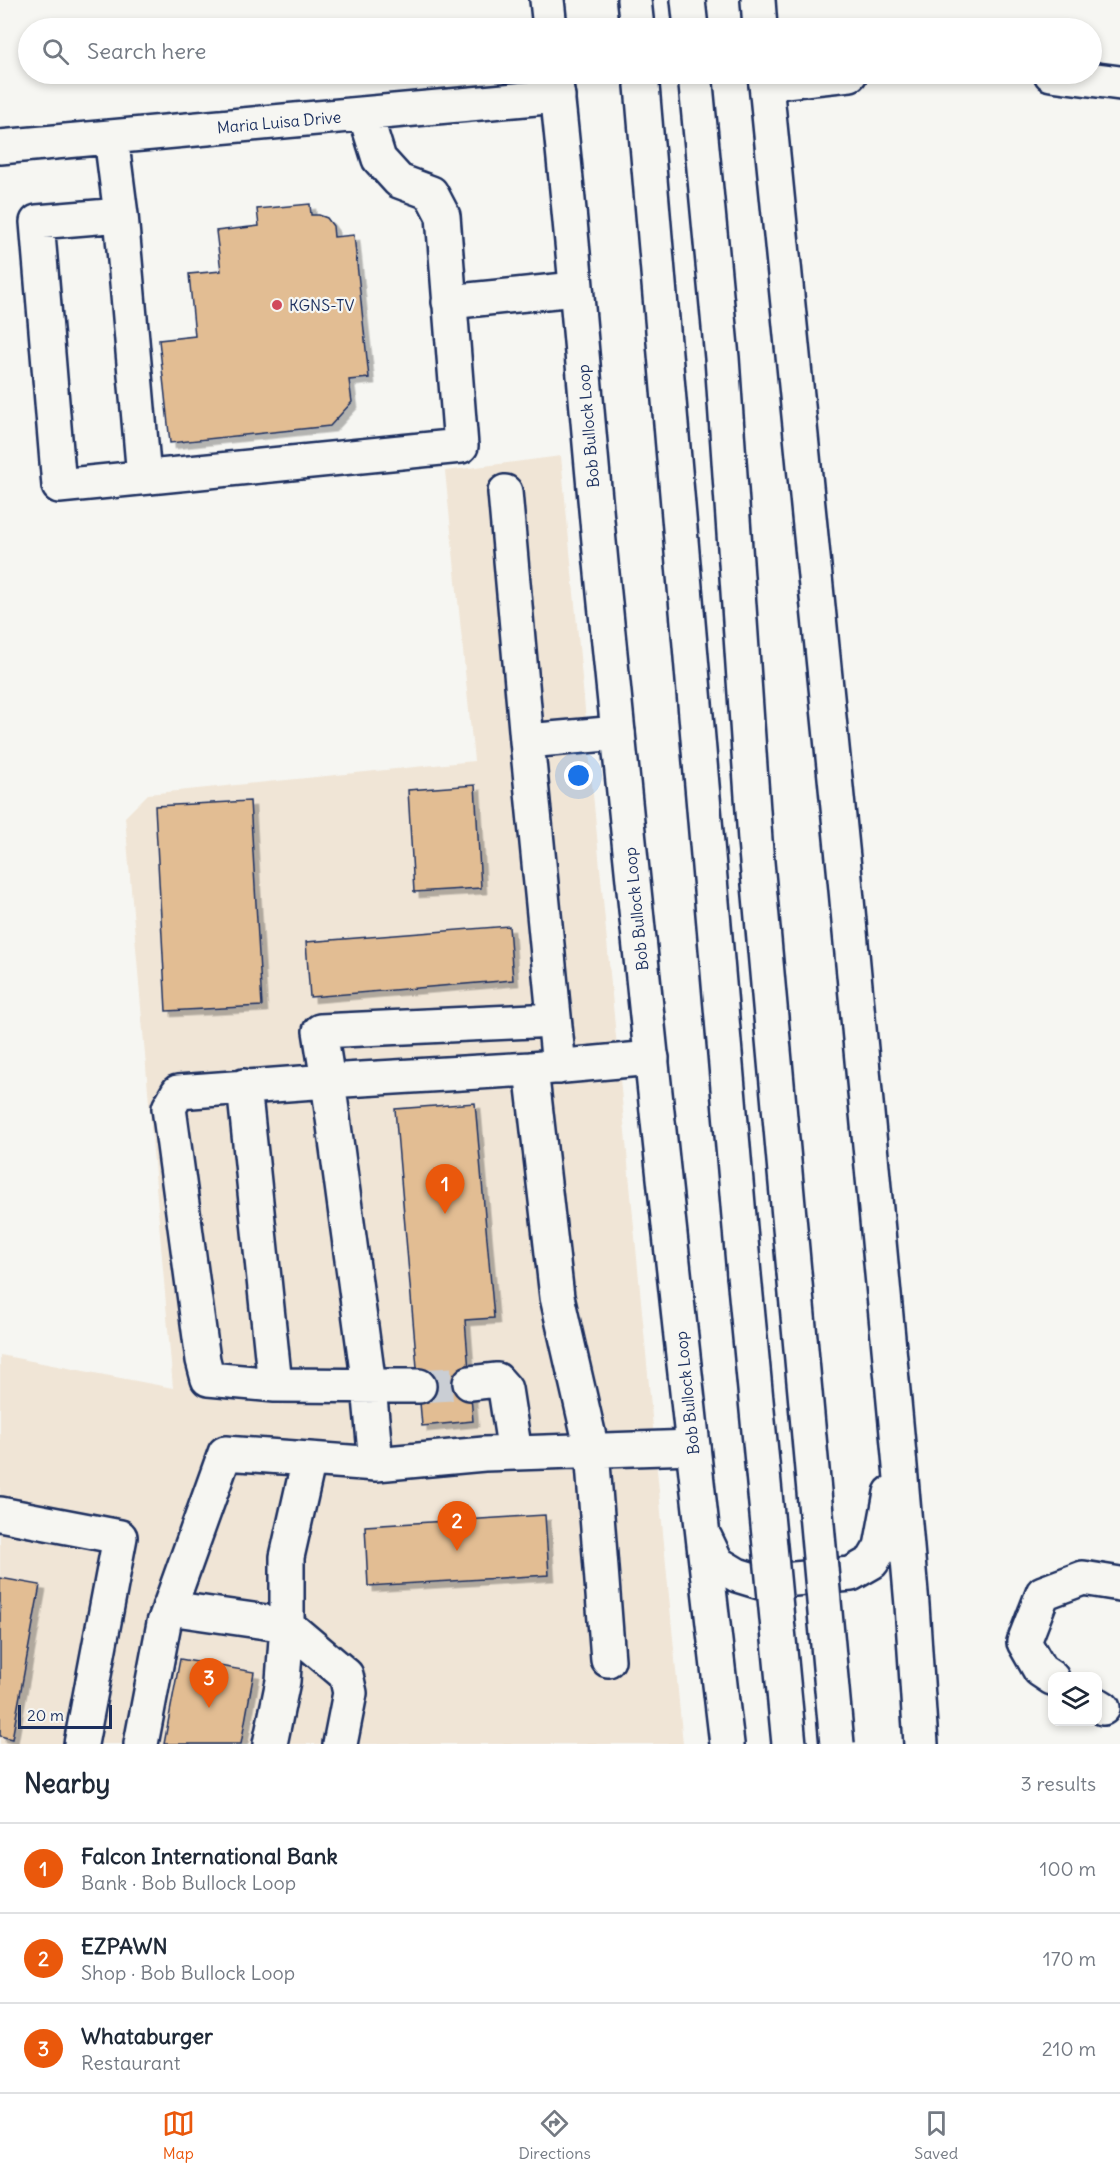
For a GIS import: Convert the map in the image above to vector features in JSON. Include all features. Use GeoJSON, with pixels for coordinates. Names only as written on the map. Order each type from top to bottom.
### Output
{"type":"FeatureCollection","features":[{"type":"Feature","properties":{"kind":"main road"},"geometry":{"type":"LineString","coordinates":[[547,0],[549,18]]}},
{"type":"Feature","properties":{"kind":"main road"},"geometry":{"type":"LineString","coordinates":[[634,0],[636,18]]}},
{"type":"Feature","properties":{"kind":"main road"},"geometry":{"type":"LineString","coordinates":[[688,0],[690,18]]}},
{"type":"Feature","properties":{"kind":"main road"},"geometry":{"type":"LineString","coordinates":[[758,0],[759,18]]}},
{"type":"Feature","properties":{"kind":"main road"},"geometry":{"type":"LineString","coordinates":[[1102,81],[1120,83]]}},
{"type":"Feature","properties":{"kind":"main road"},"geometry":{"type":"LineString","coordinates":[[642,84],[744,1275],[789,1744]]}},
{"type":"Feature","properties":{"kind":"main road"},"geometry":{"type":"LineString","coordinates":[[696,84],[722,358],[755,840],[837,1744]]}},
{"type":"Feature","properties":{"kind":"main road"},"geometry":{"type":"LineString","coordinates":[[766,84],[845,880],[899,1455],[921,1744]]}},
{"type":"Feature","properties":{"kind":"main road","name":"Maria Luisa Drive"},"geometry":{"type":"LineString","coordinates":[[0,147],[365,114],[556,85]]}},
{"type":"Feature","properties":{"kind":"main road","name":"Bob Bullock Loop"},"geometry":{"type":"LineString","coordinates":[[556,85],[618,733],[723,1743]]}},
{"type":"Feature","properties":{"kind":"main road"},"geometry":{"type":"LineString","coordinates":[[121,215],[37,222],[59,486],[461,446],[443,216],[431,193],[399,181],[379,159],[365,114]]}},
{"type":"Feature","properties":{"kind":"main road"},"geometry":{"type":"LineString","coordinates":[[111,137],[121,215],[144,477]]}},
{"type":"Feature","properties":{"kind":"main road"},"geometry":{"type":"LineString","coordinates":[[449,302],[575,289]]}},
{"type":"Feature","properties":{"kind":"main road"},"geometry":{"type":"LineString","coordinates":[[505,492],[526,741],[554,1020],[545,1068],[557,1297],[592,1450],[608,1660]]}},
{"type":"Feature","properties":{"kind":"main road"},"geometry":{"type":"LineString","coordinates":[[526,741],[618,733]]}},
{"type":"Feature","properties":{"kind":"main road"},"geometry":{"type":"LineString","coordinates":[[376,1464],[369,1386],[320,1031],[554,1020]]}},
{"type":"Feature","properties":{"kind":"main road"},"geometry":{"type":"LineString","coordinates":[[419,1386],[275,1385],[208,1379],[203,1360],[169,1108],[178,1092],[545,1068],[652,1058]]}},
{"type":"Feature","properties":{"kind":"main road"},"geometry":{"type":"LineString","coordinates":[[244,1086],[275,1385]]}},
{"type":"Feature","properties":{"kind":"main road"},"geometry":{"type":"LineString","coordinates":[[470,1383],[497,1380],[505,1389],[515,1453]]}},
{"type":"Feature","properties":{"kind":"main road"},"geometry":{"type":"LineString","coordinates":[[141,1744],[164,1623],[225,1453],[376,1464],[515,1453],[693,1447]]}},
{"type":"Feature","properties":{"kind":"main road"},"geometry":{"type":"LineString","coordinates":[[702,1530],[717,1563],[737,1575],[760,1582],[851,1574],[872,1562],[880,1547],[899,1455]]}},
{"type":"Feature","properties":{"kind":"main road"},"geometry":{"type":"LineString","coordinates":[[270,1744],[283,1681],[287,1625],[287,1557],[309,1459]]}},
{"type":"Feature","properties":{"kind":"main road"},"geometry":{"type":"LineString","coordinates":[[0,1514],[120,1537],[81,1744]]}},
{"type":"Feature","properties":{"kind":"main road"},"geometry":{"type":"LineString","coordinates":[[1048,1675],[1040,1670],[1024,1642],[1043,1593],[1083,1578],[1120,1584]]}},
{"type":"Feature","properties":{"kind":"main road"},"geometry":{"type":"LineString","coordinates":[[169,1608],[287,1625],[346,1675],[350,1693],[340,1744]]}},
{"type":"Feature","properties":{"kind":"shaded area"},"geometry":{"type":"Polygon","coordinates":[[[561,456],[683,1744],[0,1744],[0,1355],[173,1388],[125,817],[148,794],[474,761],[445,471],[561,456]]]}},
{"type":"Feature","properties":{"kind":"building","name":"KGNS-TV"},"geometry":{"type":"Polygon","coordinates":[[[310,204],[311,215],[327,218],[333,226],[334,237],[354,235],[369,378],[349,380],[352,402],[330,426],[170,443],[159,340],[195,336],[189,274],[221,271],[216,231],[259,226],[257,209],[310,204]]]}},
{"type":"Feature","properties":{"kind":"building"},"geometry":{"type":"Polygon","coordinates":[[[475,785],[481,888],[414,892],[408,790],[475,785]]]}},
{"type":"Feature","properties":{"kind":"building"},"geometry":{"type":"Polygon","coordinates":[[[250,801],[262,1006],[166,1011],[155,806],[250,801]]]}},
{"type":"Feature","properties":{"kind":"building"},"geometry":{"type":"Polygon","coordinates":[[[509,926],[513,980],[310,997],[306,942],[509,926]]]}},
{"type":"Feature","properties":{"kind":"building"},"geometry":{"type":"Polygon","coordinates":[[[475,1103],[494,1318],[465,1320],[473,1421],[422,1426],[395,1109],[475,1103]]]}},
{"type":"Feature","properties":{"kind":"building"},"geometry":{"type":"Polygon","coordinates":[[[545,1515],[549,1575],[368,1586],[365,1526],[545,1515]]]}},
{"type":"Feature","properties":{"kind":"building"},"geometry":{"type":"Polygon","coordinates":[[[0,1578],[40,1585],[12,1739],[0,1736],[0,1578]]]}},
{"type":"Feature","properties":{"kind":"building"},"geometry":{"type":"Polygon","coordinates":[[[180,1659],[254,1672],[241,1744],[164,1744],[180,1659]]]}},
{"type":"Feature","properties":{"kind":"tunnel"},"geometry":{"type":"LineString","coordinates":[[419,1386],[470,1383]]}},
{"type":"Feature","properties":{"kind":"place","name":"KGNS-TV"},"geometry":{"type":"Point","coordinates":[277,305]}},
{"type":"Feature","properties":{"kind":"place","name":"Falcon International Bank"},"geometry":{"type":"Point","coordinates":[445,1214]}},
{"type":"Feature","properties":{"kind":"place","name":"EZPAWN"},"geometry":{"type":"Point","coordinates":[457,1551]}},
{"type":"Feature","properties":{"kind":"place","name":"Whataburger"},"geometry":{"type":"Point","coordinates":[209,1708]}}]}
